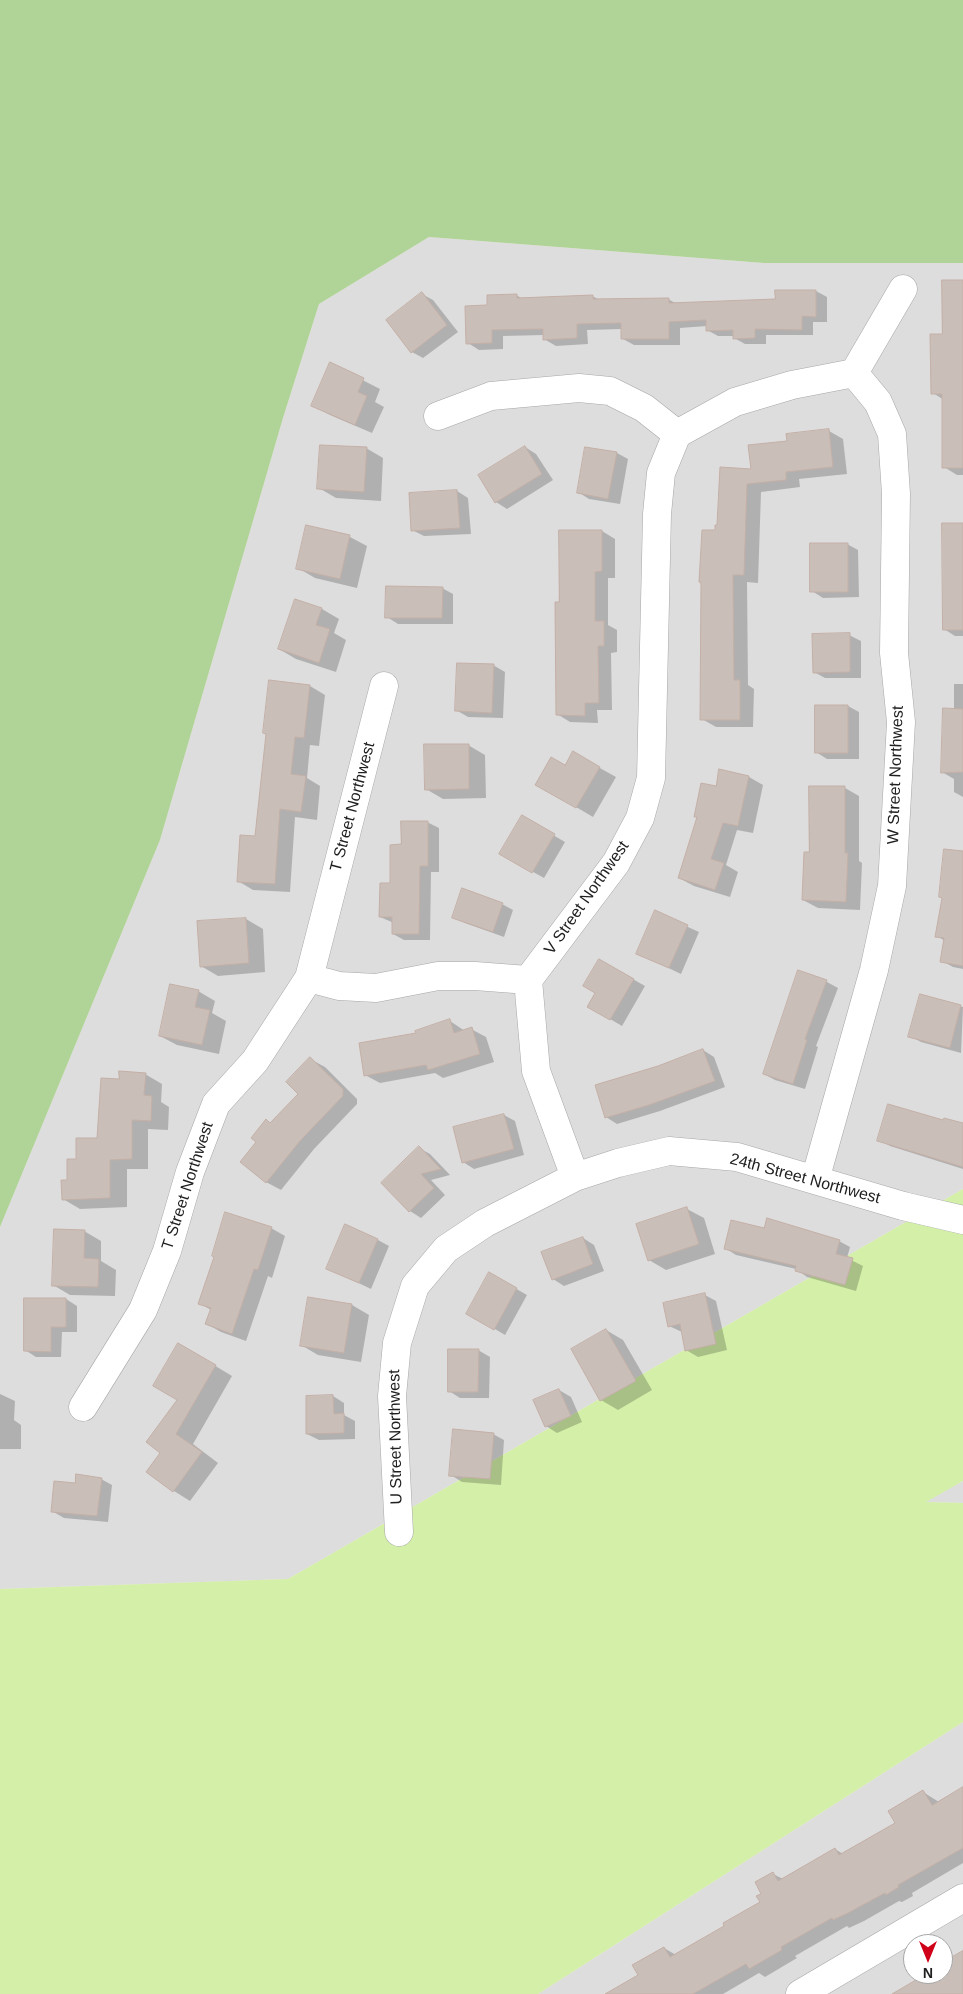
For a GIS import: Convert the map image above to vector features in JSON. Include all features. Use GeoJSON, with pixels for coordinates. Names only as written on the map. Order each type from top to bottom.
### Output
{"type":"FeatureCollection","features":[{"type":"Feature","properties":{"kind":"street"},"geometry":{"type":"LineString","coordinates":[[438,416],[491,396],[579,388],[610,391],[644,408],[677,434],[735,402],[792,386],[854,373],[903,289]]}},
{"type":"Feature","properties":{"kind":"street","name":"W Street Northwest"},"geometry":{"type":"LineString","coordinates":[[815,1180],[874,970],[892,886],[900,732],[894,653],[896,494],[892,434],[878,402],[854,373]]}},
{"type":"Feature","properties":{"kind":"street","name":"V Street Northwest"},"geometry":{"type":"LineString","coordinates":[[528,980],[616,863],[640,818],[651,778],[658,506],[661,473],[677,434]]}},
{"type":"Feature","properties":{"kind":"street","name":"T Street Northwest"},"geometry":{"type":"LineString","coordinates":[[83,1407],[142,1310],[167,1251],[190,1172],[216,1104],[255,1061],[309,978],[384,686]]}},
{"type":"Feature","properties":{"kind":"street"},"geometry":{"type":"LineString","coordinates":[[309,978],[339,986],[376,988],[438,976],[474,976],[528,980],[536,1071],[576,1177]]}},
{"type":"Feature","properties":{"kind":"street","name":"24th Street Northwest"},"geometry":{"type":"LineString","coordinates":[[397,1343],[415,1286],[446,1249],[485,1223],[576,1177],[618,1163],[669,1151],[737,1157],[903,1206],[963,1220]]}},
{"type":"Feature","properties":{"kind":"street","name":"U Street Northwest"},"geometry":{"type":"LineString","coordinates":[[397,1343],[392,1396],[399,1532]]}},
{"type":"Feature","properties":{"kind":"street"},"geometry":{"type":"LineString","coordinates":[[804,1993],[963,1898]]}},
{"type":"Feature","properties":{"kind":"shaded area"},"geometry":{"type":"Polygon","coordinates":[[[429,237],[764,263],[963,263],[963,1189],[288,1579],[0,1589],[0,1227],[160,840],[283,418],[319,304],[429,237]]]}},
{"type":"Feature","properties":{"kind":"shaded area"},"geometry":{"type":"Polygon","coordinates":[[[963,1481],[963,1503],[925,1502],[963,1481]]]}},
{"type":"Feature","properties":{"kind":"shaded area"},"geometry":{"type":"Polygon","coordinates":[[[963,1722],[963,1994],[538,1994],[963,1722]]]}},
{"type":"Feature","properties":{"kind":"green space"},"geometry":{"type":"Polygon","coordinates":[[[0,0],[963,0],[963,263],[764,263],[429,237],[319,304],[283,418],[160,840],[0,1227],[0,0]]]}},
{"type":"Feature","properties":{"kind":"green space"},"geometry":{"type":"Polygon","coordinates":[[[963,1189],[963,1481],[926,1502],[963,1503],[963,1722],[538,1994],[0,1994],[0,1589],[288,1579],[963,1189]]]}},
{"type":"Feature","properties":{"kind":"building"},"geometry":{"type":"Polygon","coordinates":[[[942,280],[963,280],[963,468],[942,468],[942,394],[931,394],[930,334],[942,334],[942,280]]]}},
{"type":"Feature","properties":{"kind":"building"},"geometry":{"type":"Polygon","coordinates":[[[775,290],[816,290],[816,317],[802,316],[802,330],[755,329],[755,338],[733,339],[733,330],[706,331],[706,320],[669,322],[669,339],[621,339],[621,323],[577,324],[577,338],[543,340],[543,329],[492,330],[492,343],[466,344],[465,306],[487,305],[487,295],[517,294],[517,298],[593,295],[593,299],[669,298],[669,303],[775,299],[775,290]]]}},
{"type":"Feature","properties":{"kind":"building"},"geometry":{"type":"Polygon","coordinates":[[[422,292],[447,325],[411,353],[386,320],[422,292]]]}},
{"type":"Feature","properties":{"kind":"building"},"geometry":{"type":"Polygon","coordinates":[[[330,362],[364,378],[358,392],[367,396],[355,425],[311,406],[330,362]]]}},
{"type":"Feature","properties":{"kind":"building"},"geometry":{"type":"Polygon","coordinates":[[[829,429],[833,467],[786,472],[786,480],[747,484],[744,575],[733,575],[734,680],[740,680],[740,720],[700,720],[701,583],[699,582],[702,530],[715,530],[715,525],[717,525],[720,467],[751,469],[748,445],[787,441],[786,434],[829,429]]]}},
{"type":"Feature","properties":{"kind":"building"},"geometry":{"type":"Polygon","coordinates":[[[320,445],[367,447],[364,492],[317,489],[320,445]]]}},
{"type":"Feature","properties":{"kind":"building"},"geometry":{"type":"Polygon","coordinates":[[[525,446],[542,474],[495,503],[478,475],[525,446]]]}},
{"type":"Feature","properties":{"kind":"building"},"geometry":{"type":"Polygon","coordinates":[[[585,447],[617,452],[608,499],[577,493],[585,447]]]}},
{"type":"Feature","properties":{"kind":"building"},"geometry":{"type":"Polygon","coordinates":[[[457,490],[460,528],[411,531],[409,493],[457,490]]]}},
{"type":"Feature","properties":{"kind":"building"},"geometry":{"type":"Polygon","coordinates":[[[942,523],[963,523],[963,630],[943,630],[942,523]]]}},
{"type":"Feature","properties":{"kind":"building"},"geometry":{"type":"Polygon","coordinates":[[[306,525],[350,535],[340,579],[296,569],[306,525]]]}},
{"type":"Feature","properties":{"kind":"building"},"geometry":{"type":"Polygon","coordinates":[[[559,530],[602,530],[602,571],[595,572],[595,621],[604,621],[604,646],[598,646],[599,703],[585,703],[585,716],[556,715],[555,602],[559,602],[559,530]]]}},
{"type":"Feature","properties":{"kind":"building"},"geometry":{"type":"Polygon","coordinates":[[[810,543],[848,543],[848,592],[810,592],[810,543]]]}},
{"type":"Feature","properties":{"kind":"building"},"geometry":{"type":"Polygon","coordinates":[[[386,586],[443,587],[442,618],[385,618],[386,586]]]}},
{"type":"Feature","properties":{"kind":"building"},"geometry":{"type":"Polygon","coordinates":[[[295,599],[322,608],[316,625],[330,629],[319,663],[278,649],[295,599]]]}},
{"type":"Feature","properties":{"kind":"building"},"geometry":{"type":"Polygon","coordinates":[[[850,633],[850,672],[813,673],[812,634],[850,633]]]}},
{"type":"Feature","properties":{"kind":"building"},"geometry":{"type":"Polygon","coordinates":[[[457,663],[494,664],[492,713],[455,711],[457,663]]]}},
{"type":"Feature","properties":{"kind":"building"},"geometry":{"type":"Polygon","coordinates":[[[269,680],[310,685],[304,738],[295,737],[291,774],[306,776],[301,812],[280,809],[275,884],[237,882],[240,835],[255,836],[266,734],[263,733],[269,680]]]}},
{"type":"Feature","properties":{"kind":"building"},"geometry":{"type":"Polygon","coordinates":[[[815,705],[848,705],[848,753],[815,753],[815,705]]]}},
{"type":"Feature","properties":{"kind":"building"},"geometry":{"type":"Polygon","coordinates":[[[943,708],[963,709],[963,772],[941,773],[943,708]]]}},
{"type":"Feature","properties":{"kind":"building"},"geometry":{"type":"Polygon","coordinates":[[[424,744],[469,744],[469,789],[425,790],[424,744]]]}},
{"type":"Feature","properties":{"kind":"building"},"geometry":{"type":"Polygon","coordinates":[[[573,751],[600,767],[576,808],[535,785],[551,757],[565,765],[573,751]]]}},
{"type":"Feature","properties":{"kind":"building"},"geometry":{"type":"Polygon","coordinates":[[[719,769],[749,776],[738,826],[723,823],[711,859],[724,863],[715,890],[678,878],[697,817],[694,817],[701,783],[716,786],[719,769]]]}},
{"type":"Feature","properties":{"kind":"building"},"geometry":{"type":"Polygon","coordinates":[[[809,786],[845,786],[845,853],[848,853],[846,902],[802,900],[804,852],[809,852],[809,786]]]}},
{"type":"Feature","properties":{"kind":"building"},"geometry":{"type":"Polygon","coordinates":[[[522,815],[555,834],[532,873],[499,854],[522,815]]]}},
{"type":"Feature","properties":{"kind":"building"},"geometry":{"type":"Polygon","coordinates":[[[401,821],[428,821],[428,866],[420,866],[419,934],[392,934],[392,917],[379,917],[380,883],[390,883],[390,845],[401,844],[401,821]]]}},
{"type":"Feature","properties":{"kind":"building"},"geometry":{"type":"Polygon","coordinates":[[[944,849],[963,851],[963,966],[940,962],[944,938],[935,937],[942,898],[939,897],[944,849]]]}},
{"type":"Feature","properties":{"kind":"building"},"geometry":{"type":"Polygon","coordinates":[[[462,888],[503,903],[493,932],[452,918],[462,888]]]}},
{"type":"Feature","properties":{"kind":"building"},"geometry":{"type":"Polygon","coordinates":[[[655,910],[688,925],[669,968],[636,954],[655,910]]]}},
{"type":"Feature","properties":{"kind":"building"},"geometry":{"type":"Polygon","coordinates":[[[246,918],[249,963],[200,967],[197,921],[246,918]]]}},
{"type":"Feature","properties":{"kind":"building"},"geometry":{"type":"Polygon","coordinates":[[[599,959],[634,979],[610,1020],[587,1007],[595,993],[583,986],[599,959]]]}},
{"type":"Feature","properties":{"kind":"building"},"geometry":{"type":"Polygon","coordinates":[[[798,970],[827,980],[805,1039],[807,1040],[793,1084],[763,1074],[798,970]]]}},
{"type":"Feature","properties":{"kind":"building"},"geometry":{"type":"Polygon","coordinates":[[[170,984],[199,990],[195,1007],[210,1010],[202,1045],[159,1036],[170,984]]]}},
{"type":"Feature","properties":{"kind":"building"},"geometry":{"type":"Polygon","coordinates":[[[920,994],[961,1005],[950,1048],[908,1037],[920,994]]]}},
{"type":"Feature","properties":{"kind":"building"},"geometry":{"type":"Polygon","coordinates":[[[450,1019],[454,1033],[472,1027],[480,1054],[428,1070],[426,1065],[364,1076],[359,1043],[416,1033],[415,1031],[450,1019]]]}},
{"type":"Feature","properties":{"kind":"building"},"geometry":{"type":"Polygon","coordinates":[[[703,1049],[715,1081],[649,1105],[605,1118],[595,1085],[658,1066],[703,1049]]]}},
{"type":"Feature","properties":{"kind":"building"},"geometry":{"type":"Polygon","coordinates":[[[310,1057],[343,1089],[343,1096],[300,1141],[266,1183],[240,1162],[256,1142],[251,1138],[266,1119],[270,1123],[298,1094],[286,1082],[310,1057]]]}},
{"type":"Feature","properties":{"kind":"building"},"geometry":{"type":"Polygon","coordinates":[[[119,1071],[146,1073],[144,1095],[152,1096],[151,1121],[132,1120],[132,1159],[110,1160],[110,1198],[62,1200],[61,1180],[67,1180],[67,1159],[76,1159],[76,1138],[97,1138],[101,1078],[119,1079],[119,1071]]]}},
{"type":"Feature","properties":{"kind":"building"},"geometry":{"type":"Polygon","coordinates":[[[888,1104],[943,1120],[944,1118],[963,1123],[963,1167],[877,1141],[888,1104]]]}},
{"type":"Feature","properties":{"kind":"building"},"geometry":{"type":"Polygon","coordinates":[[[504,1114],[514,1149],[462,1163],[453,1127],[504,1114]]]}},
{"type":"Feature","properties":{"kind":"building"},"geometry":{"type":"Polygon","coordinates":[[[419,1146],[441,1169],[421,1174],[434,1188],[409,1212],[381,1183],[419,1146]]]}},
{"type":"Feature","properties":{"kind":"building"},"geometry":{"type":"Polygon","coordinates":[[[687,1207],[699,1244],[648,1261],[636,1224],[687,1207]]]}},
{"type":"Feature","properties":{"kind":"building"},"geometry":{"type":"Polygon","coordinates":[[[225,1212],[272,1227],[258,1270],[254,1269],[232,1334],[205,1324],[211,1308],[198,1304],[214,1257],[212,1256],[225,1212]]]}},
{"type":"Feature","properties":{"kind":"building"},"geometry":{"type":"Polygon","coordinates":[[[767,1218],[840,1240],[836,1254],[853,1258],[845,1285],[795,1271],[796,1266],[724,1249],[731,1220],[764,1228],[767,1218]]]}},
{"type":"Feature","properties":{"kind":"building"},"geometry":{"type":"Polygon","coordinates":[[[345,1224],[378,1239],[359,1283],[326,1269],[345,1224]]]}},
{"type":"Feature","properties":{"kind":"building"},"geometry":{"type":"Polygon","coordinates":[[[54,1229],[85,1230],[84,1258],[99,1259],[98,1287],[52,1286],[54,1229]]]}},
{"type":"Feature","properties":{"kind":"building"},"geometry":{"type":"Polygon","coordinates":[[[583,1237],[593,1264],[552,1280],[541,1252],[583,1237]]]}},
{"type":"Feature","properties":{"kind":"building"},"geometry":{"type":"Polygon","coordinates":[[[489,1272],[517,1288],[494,1330],[466,1314],[489,1272]]]}},
{"type":"Feature","properties":{"kind":"building"},"geometry":{"type":"Polygon","coordinates":[[[705,1293],[716,1344],[685,1351],[680,1324],[668,1327],[663,1303],[705,1293]]]}},
{"type":"Feature","properties":{"kind":"building"},"geometry":{"type":"Polygon","coordinates":[[[308,1297],[352,1304],[344,1353],[300,1346],[308,1297]]]}},
{"type":"Feature","properties":{"kind":"building"},"geometry":{"type":"Polygon","coordinates":[[[24,1298],[66,1298],[66,1327],[51,1327],[51,1352],[24,1351],[24,1298]]]}},
{"type":"Feature","properties":{"kind":"building"},"geometry":{"type":"Polygon","coordinates":[[[606,1329],[636,1381],[600,1401],[571,1349],[606,1329]]]}},
{"type":"Feature","properties":{"kind":"building"},"geometry":{"type":"Polygon","coordinates":[[[178,1343],[216,1365],[176,1434],[202,1452],[173,1492],[146,1472],[160,1453],[146,1442],[177,1400],[153,1386],[178,1343]]]}},
{"type":"Feature","properties":{"kind":"building"},"geometry":{"type":"Polygon","coordinates":[[[448,1349],[479,1349],[478,1392],[448,1392],[448,1349]]]}},
{"type":"Feature","properties":{"kind":"building"},"geometry":{"type":"Polygon","coordinates":[[[559,1389],[571,1416],[545,1427],[533,1400],[559,1389]]]}},
{"type":"Feature","properties":{"kind":"building"},"geometry":{"type":"Polygon","coordinates":[[[333,1395],[334,1414],[344,1413],[344,1433],[306,1434],[306,1396],[333,1395]]]}},
{"type":"Feature","properties":{"kind":"building"},"geometry":{"type":"Polygon","coordinates":[[[453,1429],[494,1433],[490,1479],[449,1476],[453,1429]]]}},
{"type":"Feature","properties":{"kind":"building"},"geometry":{"type":"Polygon","coordinates":[[[76,1474],[102,1478],[97,1516],[51,1512],[54,1481],[75,1483],[76,1474]]]}},
{"type":"Feature","properties":{"kind":"building"},"geometry":{"type":"Polygon","coordinates":[[[963,1787],[963,1848],[898,1885],[899,1887],[886,1895],[885,1893],[833,1920],[832,1918],[781,1947],[782,1950],[749,1969],[746,1964],[693,1994],[605,1994],[638,1975],[632,1965],[664,1947],[670,1957],[724,1926],[723,1923],[760,1902],[756,1896],[761,1894],[755,1882],[773,1872],[778,1881],[835,1848],[839,1855],[895,1823],[888,1811],[923,1790],[932,1805],[963,1787]]]}},
{"type":"Feature","properties":{"kind":"building"},"geometry":{"type":"Polygon","coordinates":[[[963,1951],[963,1994],[892,1994],[909,1984],[953,1984],[953,1956],[963,1951]]]}}]}
